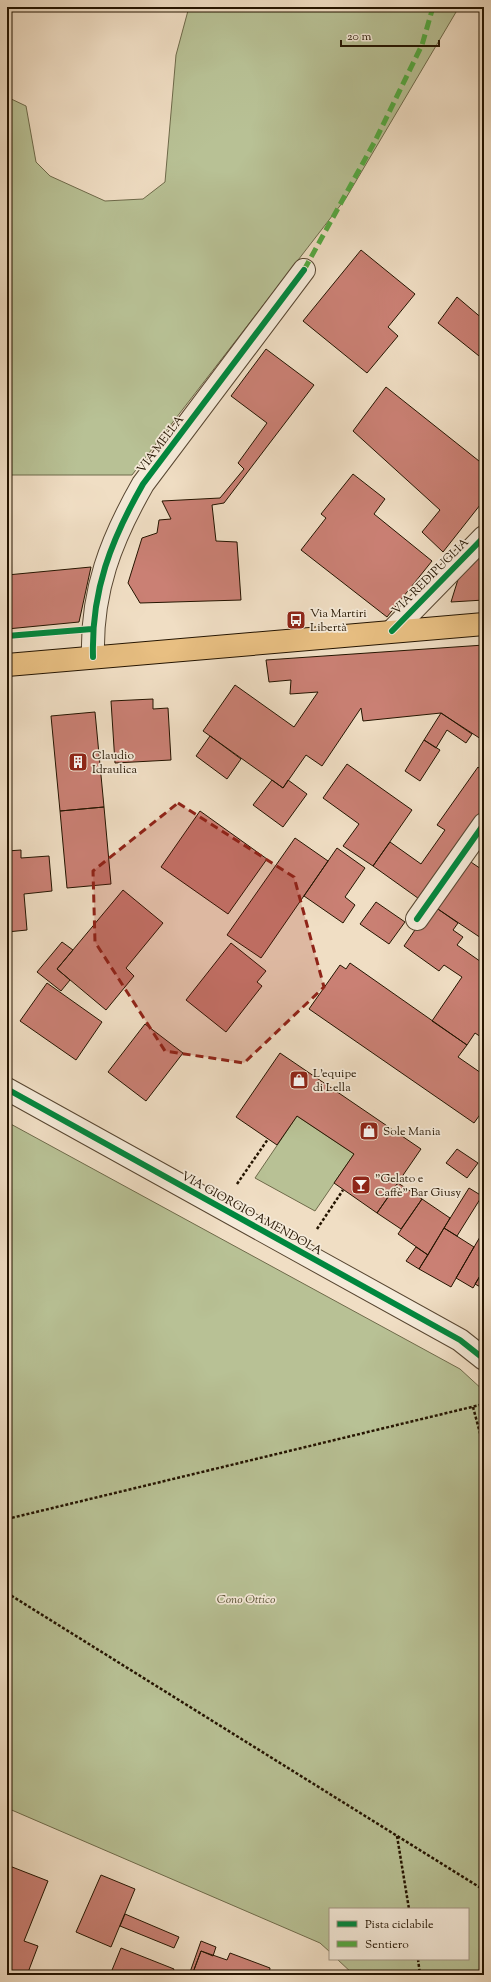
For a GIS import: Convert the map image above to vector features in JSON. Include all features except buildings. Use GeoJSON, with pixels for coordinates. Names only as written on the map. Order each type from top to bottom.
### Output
{"type":"FeatureCollection","features":[{"type":"Feature","properties":{"kind":"main road"},"geometry":{"type":"LineString","coordinates":[[7,665],[484,624]]}},
{"type":"Feature","properties":{"kind":"street","name":"VIA MELLA"},"geometry":{"type":"LineString","coordinates":[[93,657],[92,628],[99,586],[124,518],[143,484],[304,270]]}},
{"type":"Feature","properties":{"kind":"street","name":"VIA REDIPUGLIA"},"geometry":{"type":"LineString","coordinates":[[392,631],[484,537]]}},
{"type":"Feature","properties":{"kind":"street"},"geometry":{"type":"LineString","coordinates":[[417,919],[484,824]]}},
{"type":"Feature","properties":{"kind":"street","name":"VIA GIORGIO AMENDOLA"},"geometry":{"type":"LineString","coordinates":[[7,1089],[460,1340],[484,1359]]}},
{"type":"Feature","properties":{"kind":"path"},"geometry":{"type":"LineString","coordinates":[[221,1208],[268,1138]]}},
{"type":"Feature","properties":{"kind":"path"},"geometry":{"type":"LineString","coordinates":[[300,1252],[343,1190]]}},
{"type":"Feature","properties":{"kind":"path"},"geometry":{"type":"LineString","coordinates":[[7,1519],[484,1404]]}},
{"type":"Feature","properties":{"kind":"path"},"geometry":{"type":"LineString","coordinates":[[473,1407],[484,1448]]}},
{"type":"Feature","properties":{"kind":"path"},"geometry":{"type":"LineString","coordinates":[[7,1593],[484,1890]]}},
{"type":"Feature","properties":{"kind":"path"},"geometry":{"type":"LineString","coordinates":[[397,1836],[409,1908]]}},
{"type":"Feature","properties":{"kind":"path"},"geometry":{"type":"LineString","coordinates":[[418,1960],[420,1975]]}},
{"type":"Feature","properties":{"kind":"highlighted area"},"geometry":{"type":"Polygon","coordinates":[[[178,803],[294,877],[324,987],[244,1063],[165,1051],[95,942],[93,871],[178,803]]]}},
{"type":"Feature","properties":{"kind":"green space"},"geometry":{"type":"Polygon","coordinates":[[[189,7],[459,7],[346,198],[132,475],[7,475],[7,97],[26,106],[36,162],[50,176],[105,201],[143,199],[165,182],[176,55],[189,7]]]}},
{"type":"Feature","properties":{"kind":"green space"},"geometry":{"type":"Polygon","coordinates":[[[297,1116],[354,1154],[315,1211],[255,1178],[297,1116]]]}},
{"type":"Feature","properties":{"kind":"green space","name":"Cono Ottico"},"geometry":{"type":"Polygon","coordinates":[[[7,1122],[460,1369],[484,1391],[484,1975],[354,1975],[338,1960],[469,1960],[469,1908],[329,1908],[329,1951],[320,1943],[7,1808],[7,1122]]]}},
{"type":"Feature","properties":{"kind":"marked path"},"geometry":{"type":"LineString","coordinates":[[304,270],[375,141],[422,45],[433,7]]}},
{"type":"Feature","properties":{"kind":"cycle path"},"geometry":{"type":"LineString","coordinates":[[93,657],[95,610],[105,567],[121,525],[143,484],[304,270]]}},
{"type":"Feature","properties":{"kind":"cycle path"},"geometry":{"type":"LineString","coordinates":[[392,631],[484,537]]}},
{"type":"Feature","properties":{"kind":"cycle path"},"geometry":{"type":"LineString","coordinates":[[7,636],[92,629]]}},
{"type":"Feature","properties":{"kind":"cycle path"},"geometry":{"type":"LineString","coordinates":[[417,919],[484,824]]}},
{"type":"Feature","properties":{"kind":"cycle path"},"geometry":{"type":"LineString","coordinates":[[7,1089],[460,1340],[484,1359]]}},
{"type":"Feature","properties":{"kind":"place","name":"Via Martiri Libertà"},"geometry":{"type":"Point","coordinates":[296,620]}},
{"type":"Feature","properties":{"kind":"place","name":"Claudio Idraulica"},"geometry":{"type":"Point","coordinates":[78,762]}},
{"type":"Feature","properties":{"kind":"place","name":"L'equipe di Lella"},"geometry":{"type":"Point","coordinates":[299,1080]}},
{"type":"Feature","properties":{"kind":"place","name":"Sole Mania"},"geometry":{"type":"Point","coordinates":[369,1131]}},
{"type":"Feature","properties":{"kind":"place","name":"\"Gelato e Caffè\" Bar Giusy"},"geometry":{"type":"Point","coordinates":[361,1185]}}]}
